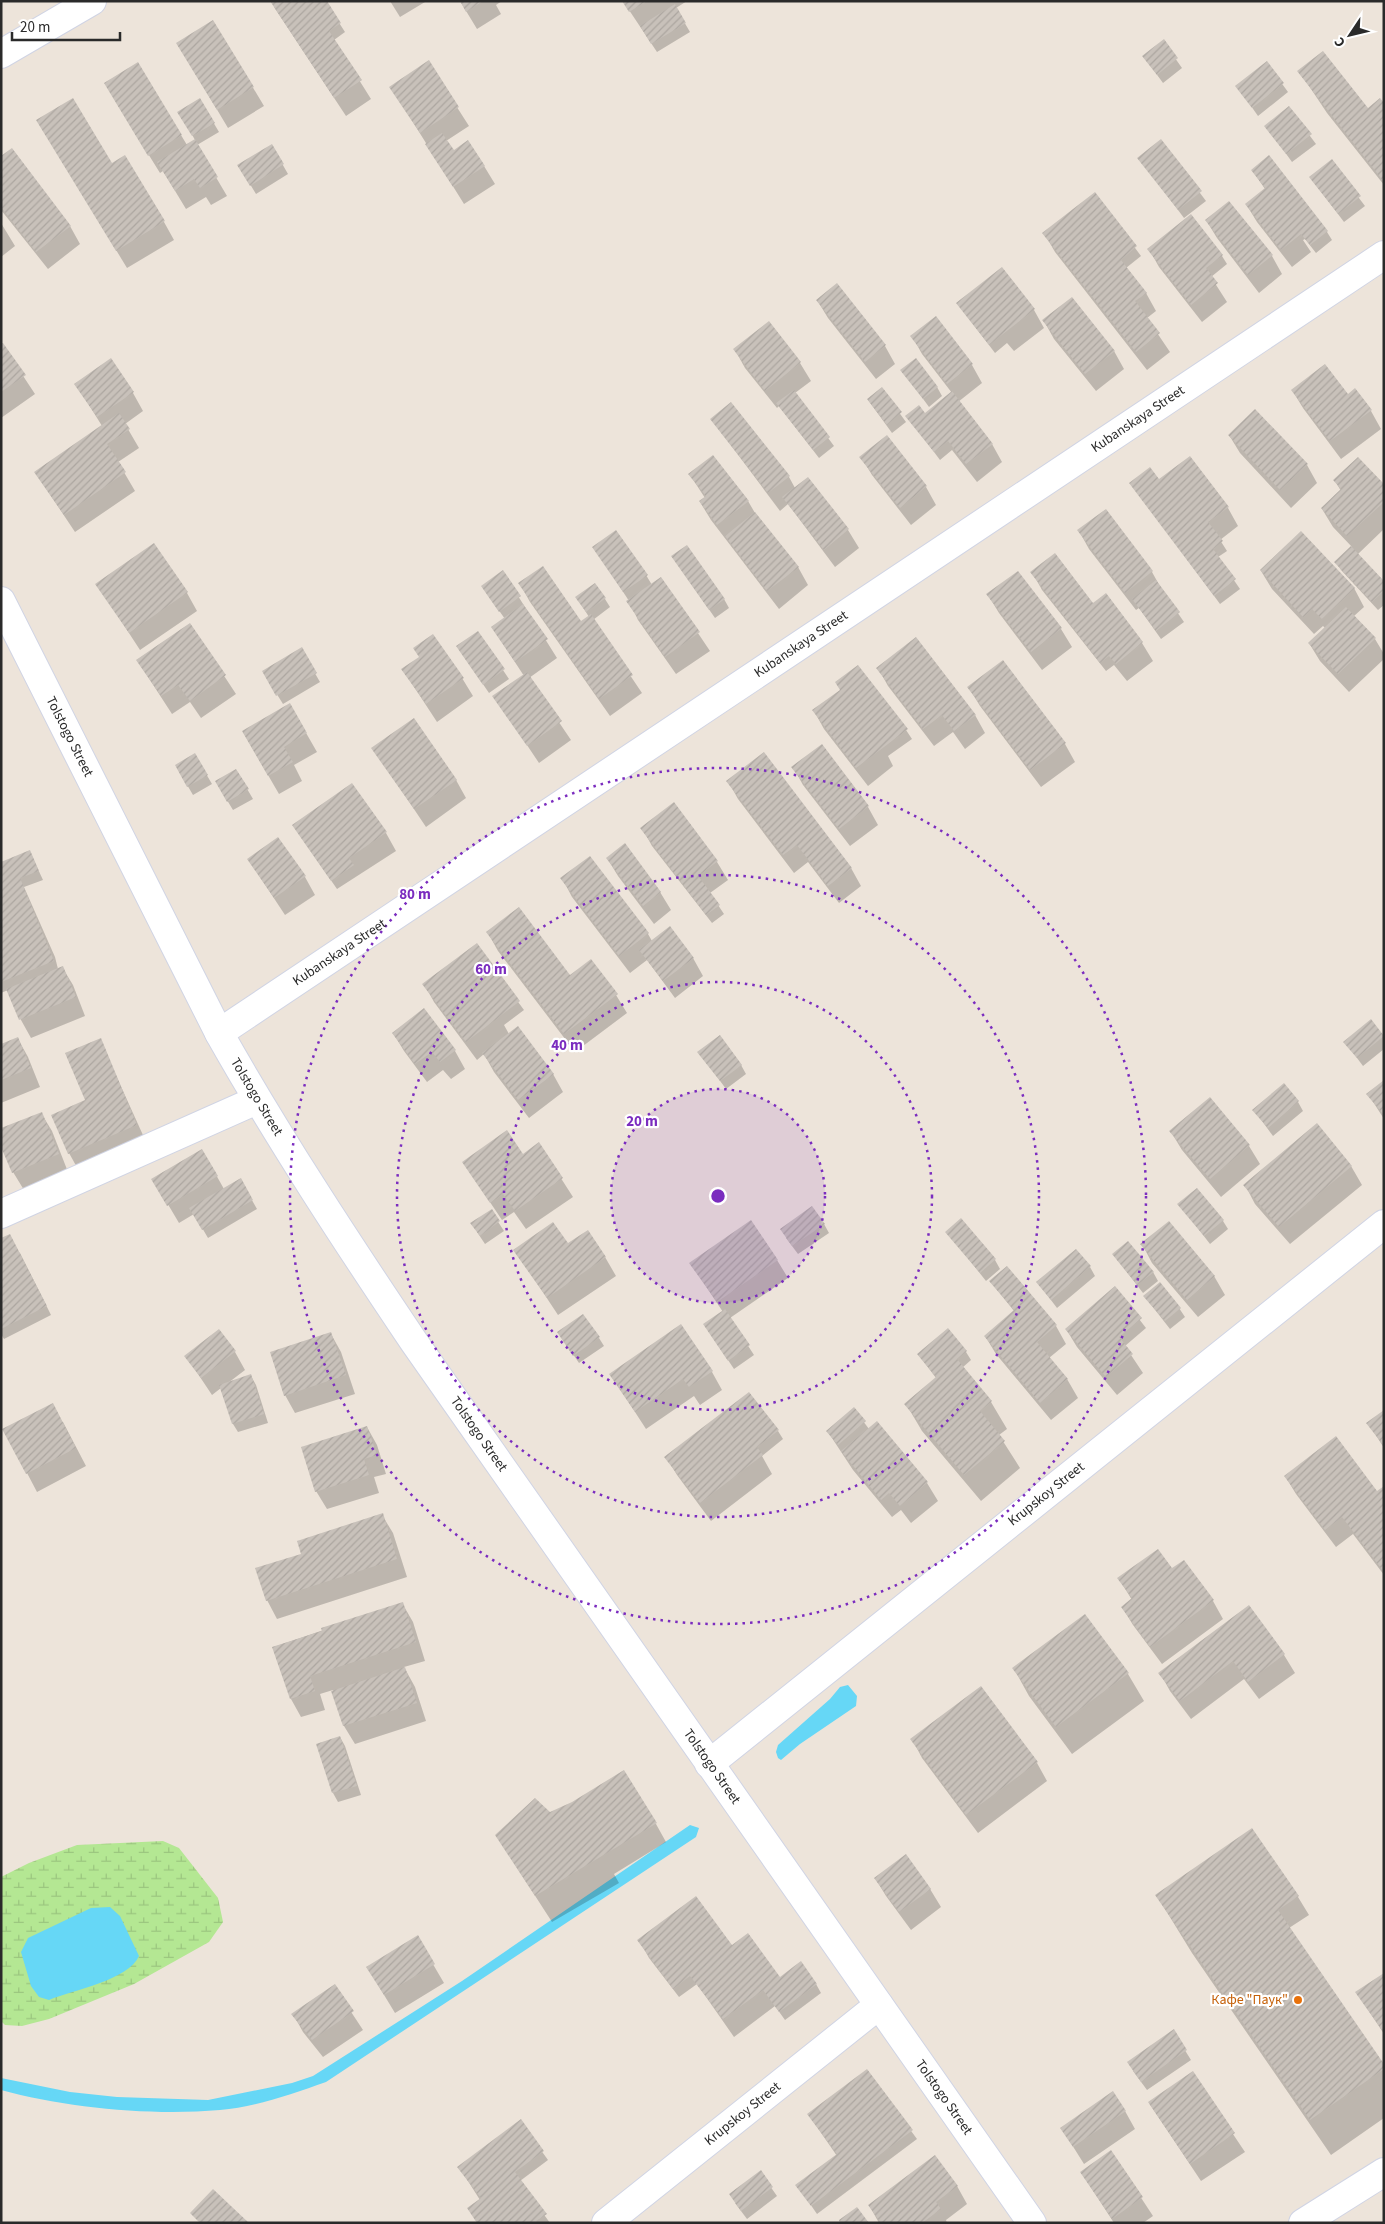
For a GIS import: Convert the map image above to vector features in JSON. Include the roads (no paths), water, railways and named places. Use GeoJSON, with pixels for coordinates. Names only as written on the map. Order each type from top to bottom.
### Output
{"type":"FeatureCollection","features":[{"type":"Feature","properties":{"kind":"street"},"geometry":{"type":"LineString","coordinates":[[1,54],[92,1]]}},
{"type":"Feature","properties":{"kind":"street","name":"Kubanskaya Street"},"geometry":{"type":"LineString","coordinates":[[219,1033],[1384,255]]}},
{"type":"Feature","properties":{"kind":"street","name":"Tolstogo Street"},"geometry":{"type":"LineString","coordinates":[[1,601],[219,1033],[256,1100],[414,1342],[1032,2223]]}},
{"type":"Feature","properties":{"kind":"street"},"geometry":{"type":"LineString","coordinates":[[1,1214],[256,1100]]}},
{"type":"Feature","properties":{"kind":"street","name":"Krupskoy Street"},"geometry":{"type":"LineString","coordinates":[[710,1764],[1384,1224]]}},
{"type":"Feature","properties":{"kind":"street","name":"Krupskoy Street"},"geometry":{"type":"LineString","coordinates":[[606,2223],[879,2006]]}},
{"type":"Feature","properties":{"kind":"street"},"geometry":{"type":"LineString","coordinates":[[1303,2223],[1384,2172]]}},
{"type":"Feature","properties":{"kind":"water"},"geometry":{"type":"Polygon","coordinates":[[[848,1685],[857,1696],[856,1706],[800,1744],[781,1760],[778,1758],[776,1752],[778,1745],[830,1699],[840,1687],[848,1685]]]}},
{"type":"Feature","properties":{"kind":"water"},"geometry":{"type":"Polygon","coordinates":[[[690,1825],[699,1828],[696,1837],[326,2082],[247,2106],[194,2112],[138,2111],[81,2106],[53,2102],[1,2090],[1,2078],[70,2092],[117,2097],[208,2100],[292,2083],[313,2076],[462,1981],[690,1825]]]}},
{"type":"Feature","properties":{"kind":"water"},"geometry":{"type":"Polygon","coordinates":[[[110,1907],[120,1916],[139,1956],[133,1964],[124,1972],[99,1983],[49,2000],[39,1997],[31,1986],[21,1952],[28,1938],[91,1908],[110,1907]]]}},
{"type":"Feature","properties":{"kind":"place","name":"Кафе \"Паук\""},"geometry":{"type":"Point","coordinates":[1298,2000]}}]}
